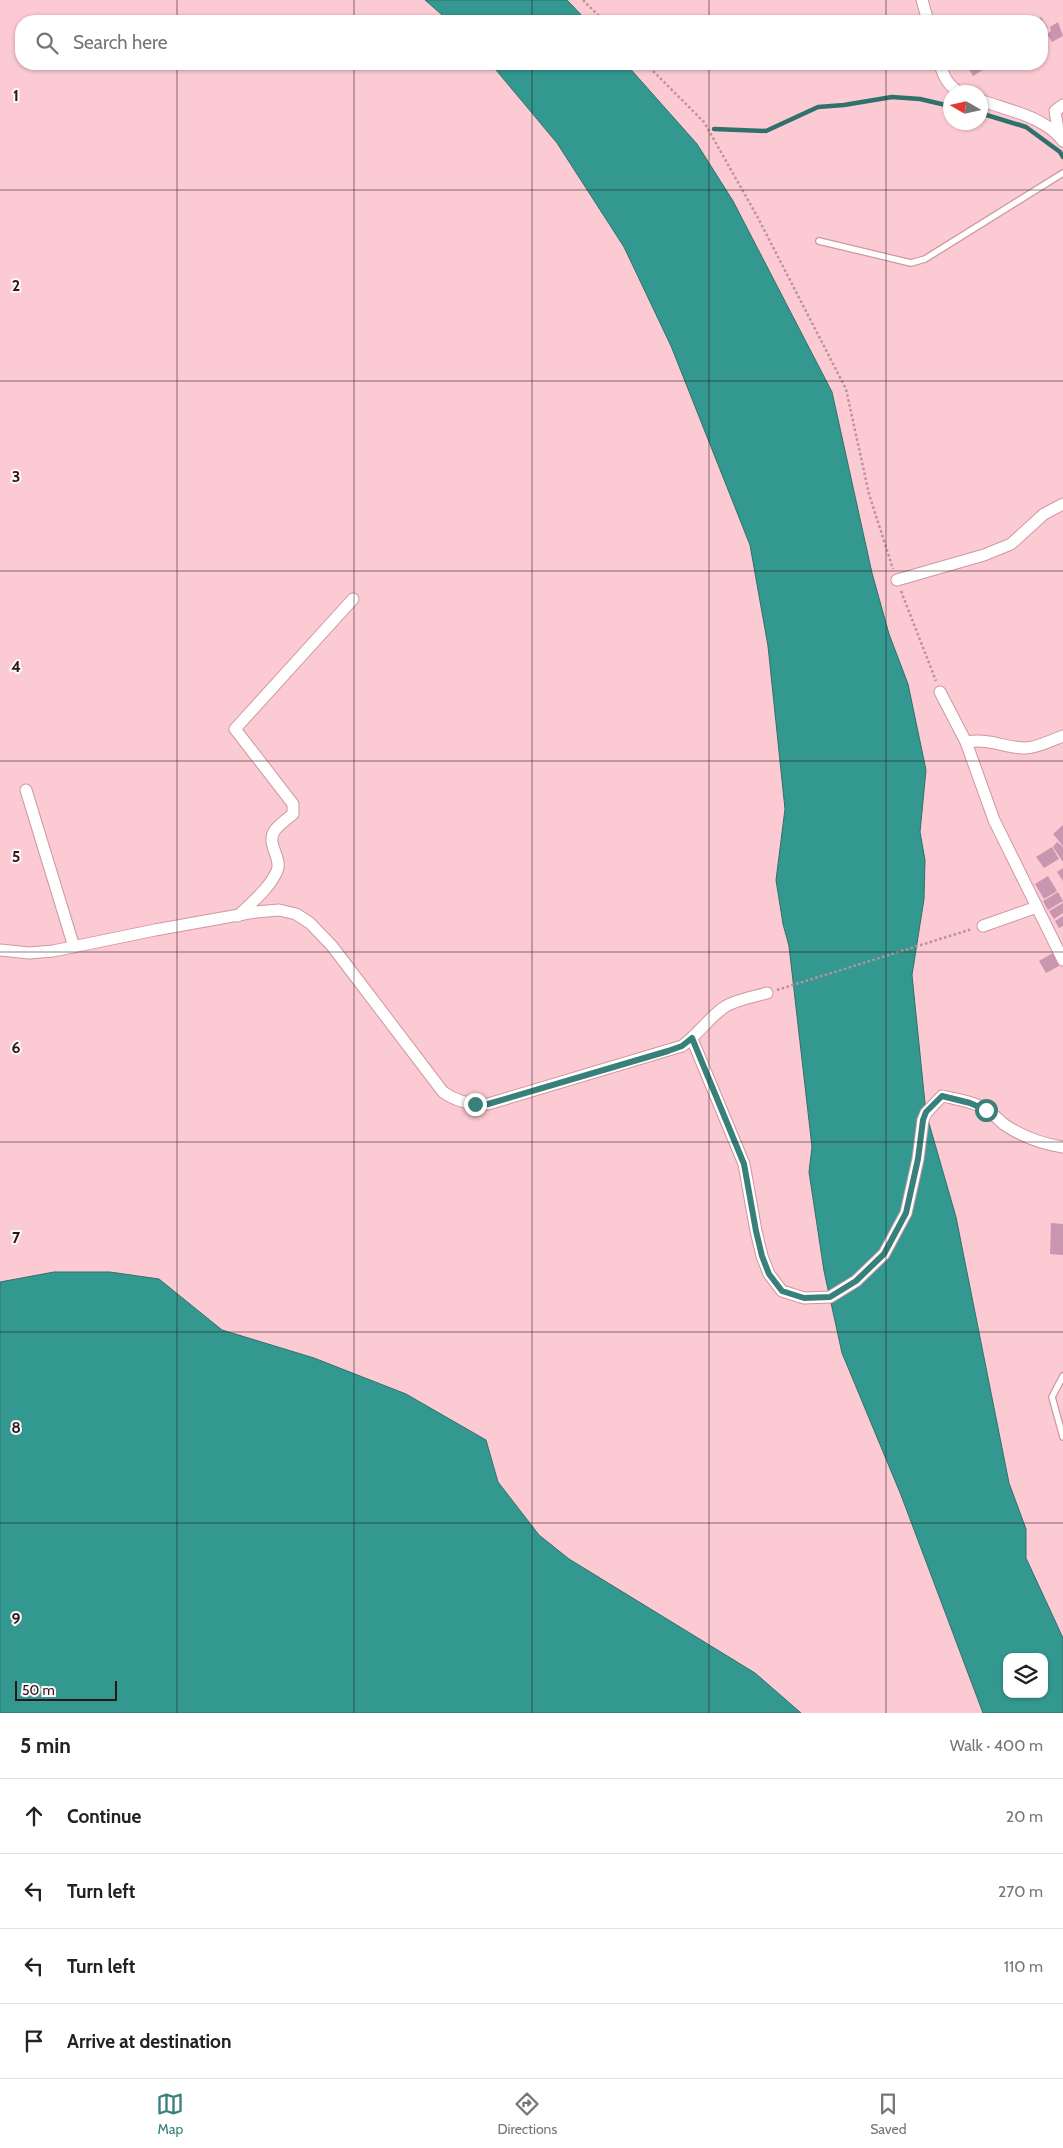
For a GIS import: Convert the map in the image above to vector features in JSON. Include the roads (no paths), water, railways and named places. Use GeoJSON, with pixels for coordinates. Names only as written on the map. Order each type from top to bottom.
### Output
{"type":"FeatureCollection","features":[{"type":"Feature","properties":{"kind":"street"},"geometry":{"type":"LineString","coordinates":[[922,0],[926,15]]}},
{"type":"Feature","properties":{"kind":"street"},"geometry":{"type":"LineString","coordinates":[[942,70],[943,76],[951,85]]}},
{"type":"Feature","properties":{"kind":"street"},"geometry":{"type":"LineString","coordinates":[[988,103],[1039,121],[1061,139]]}},
{"type":"Feature","properties":{"kind":"street"},"geometry":{"type":"LineString","coordinates":[[1061,139],[1055,111],[1063,105]]}},
{"type":"Feature","properties":{"kind":"street"},"geometry":{"type":"LineString","coordinates":[[897,580],[984,555],[1011,544],[1044,514],[1063,504]]}},
{"type":"Feature","properties":{"kind":"street"},"geometry":{"type":"LineString","coordinates":[[238,916],[269,884],[278,870],[277,858],[271,841],[275,830],[292,814],[293,804],[236,729],[353,599]]}},
{"type":"Feature","properties":{"kind":"street"},"geometry":{"type":"LineString","coordinates":[[940,692],[966,742],[994,820],[1063,960]]}},
{"type":"Feature","properties":{"kind":"street"},"geometry":{"type":"LineString","coordinates":[[966,742],[980,740],[1028,748],[1063,736]]}},
{"type":"Feature","properties":{"kind":"street"},"geometry":{"type":"LineString","coordinates":[[26,790],[74,946]]}},
{"type":"Feature","properties":{"kind":"street"},"geometry":{"type":"LineString","coordinates":[[983,926],[1037,907]]}},
{"type":"Feature","properties":{"kind":"street"},"geometry":{"type":"LineString","coordinates":[[0,950],[29,953],[279,910],[296,914],[310,924],[332,946],[443,1092],[462,1102],[488,1104],[682,1046],[724,1007],[767,993]]}},
{"type":"Feature","properties":{"kind":"street"},"geometry":{"type":"LineString","coordinates":[[692,1038],[744,1164],[756,1231],[769,1274],[782,1291],[804,1298],[830,1297],[856,1281],[884,1254],[906,1213],[918,1159],[923,1120],[926,1112],[942,1096],[970,1103],[986,1110],[1007,1126],[1028,1138],[1049,1145],[1063,1147]]}},
{"type":"Feature","properties":{"kind":"lane"},"geometry":{"type":"LineString","coordinates":[[819,241],[911,263],[925,259],[1063,173]]}},
{"type":"Feature","properties":{"kind":"lane"},"geometry":{"type":"LineString","coordinates":[[1063,1376],[1052,1397],[1063,1436]]}},
{"type":"Feature","properties":{"kind":"water"},"geometry":{"type":"Polygon","coordinates":[[[425,0],[567,0],[581,15],[442,15],[425,0]]]}},
{"type":"Feature","properties":{"kind":"water"},"geometry":{"type":"Polygon","coordinates":[[[496,70],[631,70],[697,144],[733,201],[832,392],[872,573],[889,634],[908,684],[926,770],[920,832],[925,860],[924,899],[912,975],[926,1113],[956,1217],[1009,1483],[1026,1529],[1026,1558],[1063,1638],[1063,1713],[983,1713],[901,1495],[842,1353],[824,1271],[809,1172],[812,1147],[789,946],[783,924],[776,880],[785,809],[768,646],[750,545],[671,346],[624,247],[557,143],[496,70]]]}},
{"type":"Feature","properties":{"kind":"water"},"geometry":{"type":"Polygon","coordinates":[[[54,1272],[110,1272],[159,1279],[222,1330],[314,1358],[406,1394],[486,1440],[498,1482],[539,1535],[569,1559],[755,1673],[801,1713],[0,1713],[0,1282],[54,1272]]]}},
{"type":"Feature","properties":{"kind":"waterway"},"geometry":{"type":"LineString","coordinates":[[714,129],[766,131],[818,107],[892,97],[920,99],[943,104]]}},
{"type":"Feature","properties":{"kind":"waterway"},"geometry":{"type":"LineString","coordinates":[[988,115],[1026,127],[1060,152],[1063,157]]}}]}
